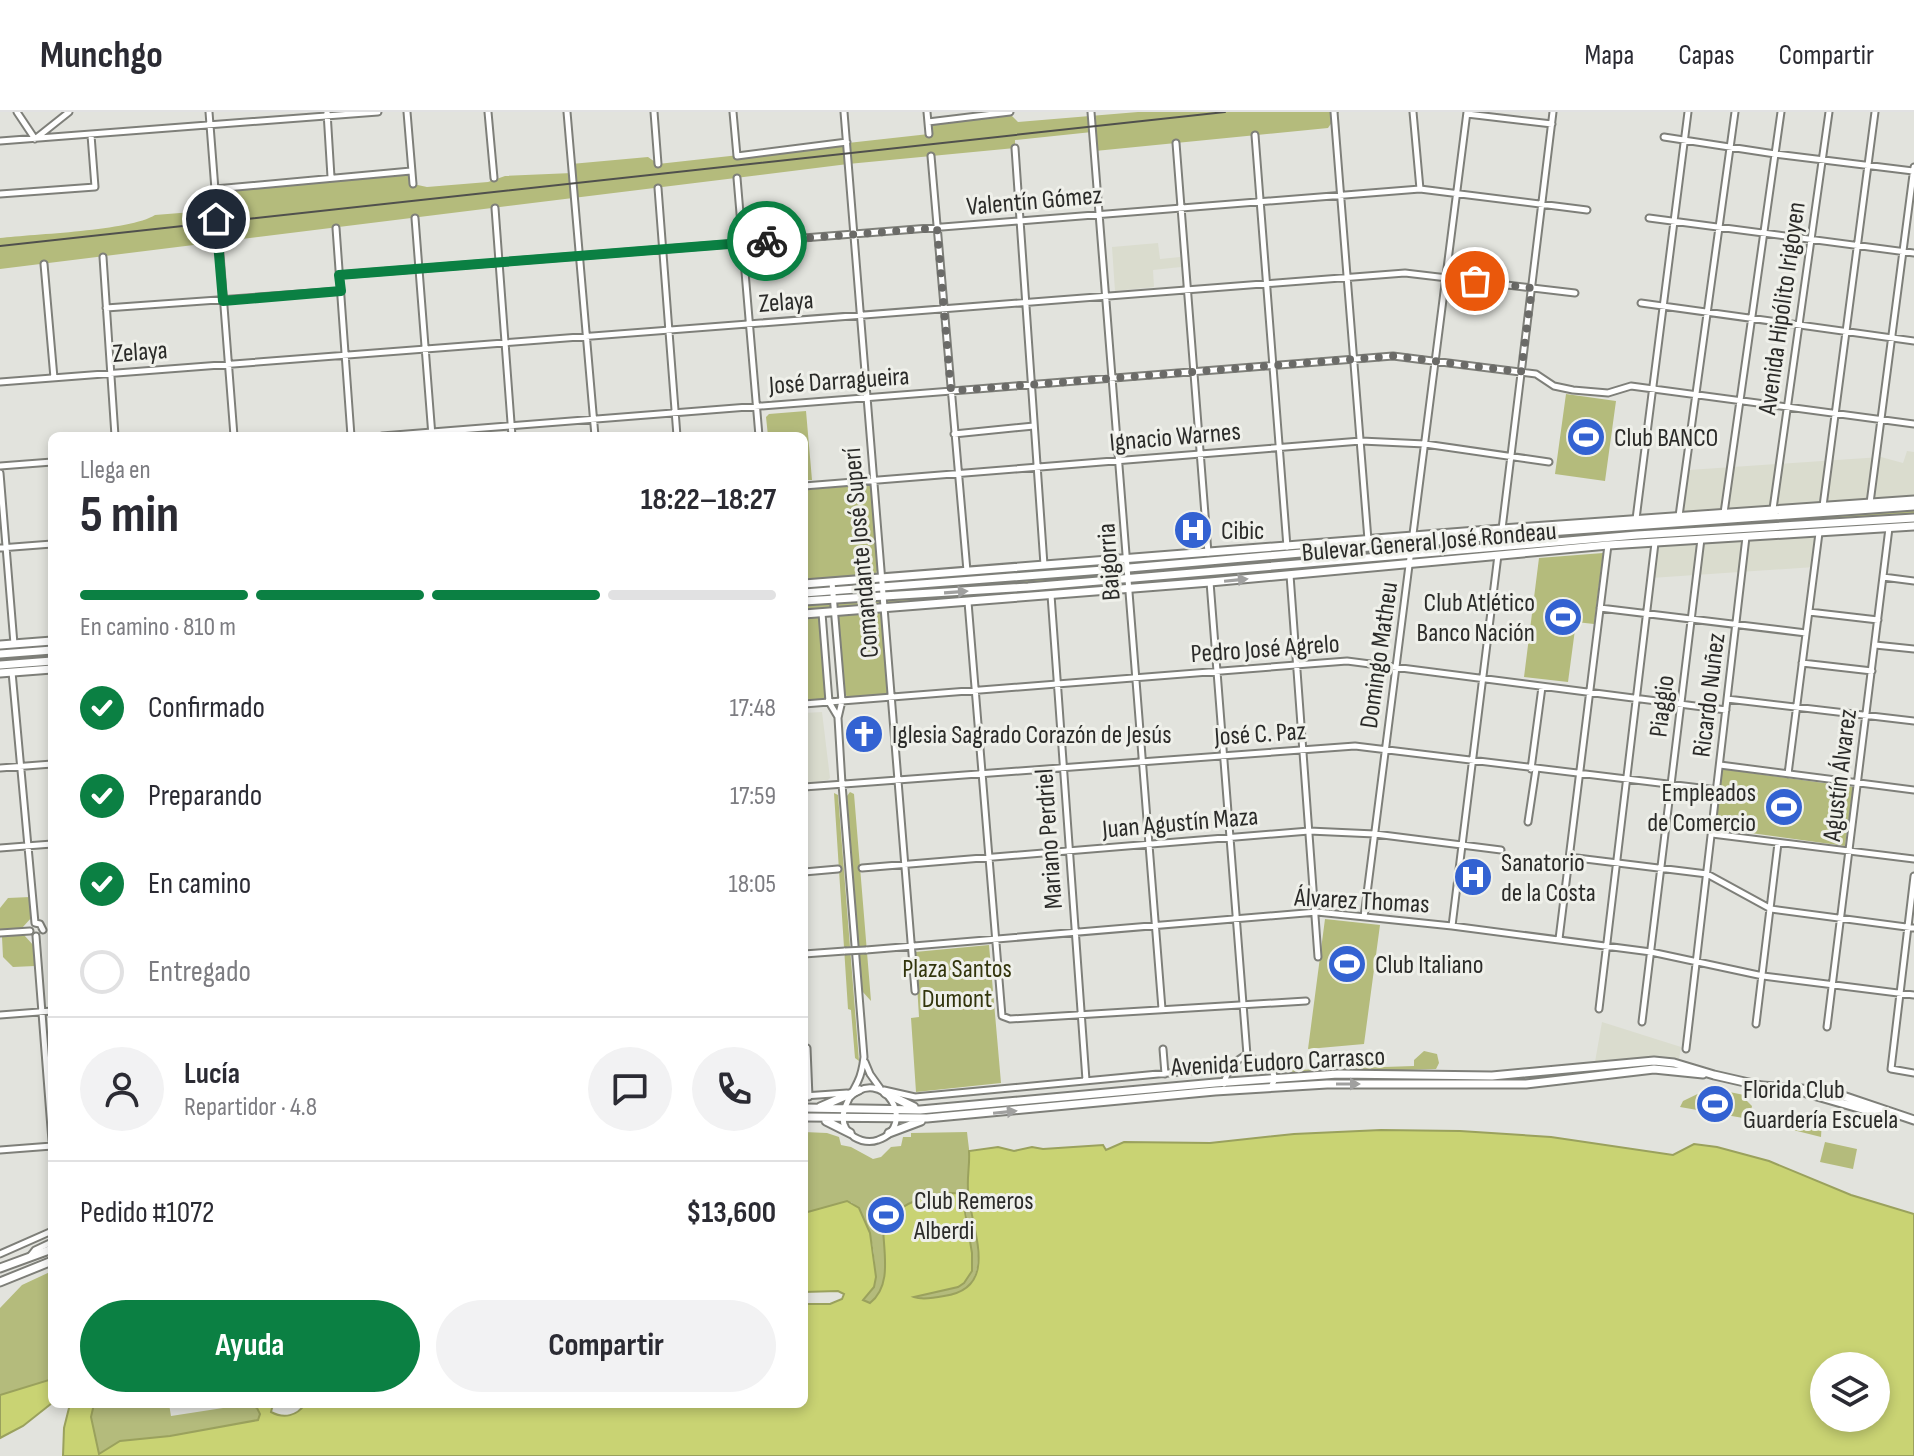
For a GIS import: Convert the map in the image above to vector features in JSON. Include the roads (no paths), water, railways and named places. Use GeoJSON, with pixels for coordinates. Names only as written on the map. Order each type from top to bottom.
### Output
{"type":"FeatureCollection","features":[{"type":"Feature","properties":{"kind":"main road","name":"Bulevar General José Rondeau"},"geometry":{"type":"LineString","coordinates":[[1771,515],[1823,507],[1914,500]]}},
{"type":"Feature","properties":{"kind":"main road"},"geometry":{"type":"LineString","coordinates":[[1843,506],[1861,510]]}},
{"type":"Feature","properties":{"kind":"main road","name":"Bulevar General José Rondeau"},"geometry":{"type":"LineString","coordinates":[[882,582],[980,579],[1222,552],[1368,540],[1914,506]]}},
{"type":"Feature","properties":{"kind":"main road"},"geometry":{"type":"LineString","coordinates":[[1744,516],[1746,533],[1756,529],[1771,515]]}},
{"type":"Feature","properties":{"kind":"main road"},"geometry":{"type":"LineString","coordinates":[[1771,515],[1772,532]]}},
{"type":"Feature","properties":{"kind":"main road","name":"Bulevar General José Rondeau"},"geometry":{"type":"LineString","coordinates":[[808,593],[950,573],[1236,558],[1484,531],[1504,532],[1679,516],[1744,516]]}},
{"type":"Feature","properties":{"kind":"main road","name":"Bulevar General José Rondeau"},"geometry":{"type":"LineString","coordinates":[[1756,529],[1772,532],[1914,518]]}},
{"type":"Feature","properties":{"kind":"main road","name":"Bulevar General José Rondeau"},"geometry":{"type":"LineString","coordinates":[[808,614],[1075,593],[1130,583],[1318,562],[1637,535],[1819,533],[1914,526]]}},
{"type":"Feature","properties":{"kind":"main road","name":"Bulevar General José Rondeau"},"geometry":{"type":"LineString","coordinates":[[808,585],[883,596],[1028,587],[1210,582],[1746,533]]}},
{"type":"Feature","properties":{"kind":"main road"},"geometry":{"type":"LineString","coordinates":[[1637,535],[1671,540]]}},
{"type":"Feature","properties":{"kind":"main road"},"geometry":{"type":"LineString","coordinates":[[1222,552],[1236,558]]}},
{"type":"Feature","properties":{"kind":"main road"},"geometry":{"type":"LineString","coordinates":[[1318,562],[1373,566]]}},
{"type":"Feature","properties":{"kind":"main road"},"geometry":{"type":"LineString","coordinates":[[950,573],[980,579]]}},
{"type":"Feature","properties":{"kind":"main road"},"geometry":{"type":"LineString","coordinates":[[1028,587],[1075,593]]}},
{"type":"Feature","properties":{"kind":"main road","name":"Bulevar General José Rondeau"},"geometry":{"type":"LineString","coordinates":[[808,600],[833,591]]}},
{"type":"Feature","properties":{"kind":"main road"},"geometry":{"type":"LineString","coordinates":[[0,645],[48,641]]}},
{"type":"Feature","properties":{"kind":"main road"},"geometry":{"type":"LineString","coordinates":[[0,645],[30,651]]}},
{"type":"Feature","properties":{"kind":"main road"},"geometry":{"type":"LineString","coordinates":[[0,654],[48,650]]}},
{"type":"Feature","properties":{"kind":"main road"},"geometry":{"type":"LineString","coordinates":[[0,665],[48,661]]}},
{"type":"Feature","properties":{"kind":"main road"},"geometry":{"type":"LineString","coordinates":[[0,673],[48,669]]}},
{"type":"Feature","properties":{"kind":"main road","name":"Avenida Eudoro Carrasco"},"geometry":{"type":"LineString","coordinates":[[843,1114],[927,1118],[1275,1079],[1352,1074],[1492,1076],[1654,1061],[1674,1063],[1762,1086],[1837,1094],[1914,1120]]}},
{"type":"Feature","properties":{"kind":"main road","name":"Avenida Eudoro Carrasco"},"geometry":{"type":"LineString","coordinates":[[896,1115],[1098,1093],[1224,1086],[1526,1084],[1654,1069],[1714,1075]]}},
{"type":"Feature","properties":{"kind":"main road"},"geometry":{"type":"LineString","coordinates":[[882,1089],[920,1110]]}},
{"type":"Feature","properties":{"kind":"main road"},"geometry":{"type":"LineString","coordinates":[[814,1109],[853,1094]]}},
{"type":"Feature","properties":{"kind":"main road"},"geometry":{"type":"LineString","coordinates":[[808,1108],[843,1114]]}},
{"type":"Feature","properties":{"kind":"main road"},"geometry":{"type":"LineString","coordinates":[[808,1117],[843,1114]]}},
{"type":"Feature","properties":{"kind":"main road"},"geometry":{"type":"LineString","coordinates":[[821,1118],[850,1133]]}},
{"type":"Feature","properties":{"kind":"main road"},"geometry":{"type":"LineString","coordinates":[[889,1133],[927,1118]]}},
{"type":"Feature","properties":{"kind":"main road"},"geometry":{"type":"LineString","coordinates":[[0,1268],[48,1250]]}},
{"type":"Feature","properties":{"kind":"main road"},"geometry":{"type":"LineString","coordinates":[[0,1290],[4,1280],[48,1263]]}},
{"type":"Feature","properties":{"kind":"street"},"geometry":{"type":"LineString","coordinates":[[17,112],[35,139]]}},
{"type":"Feature","properties":{"kind":"street"},"geometry":{"type":"LineString","coordinates":[[35,139],[69,112]]}},
{"type":"Feature","properties":{"kind":"street"},"geometry":{"type":"LineString","coordinates":[[209,112],[234,432]]}},
{"type":"Feature","properties":{"kind":"street"},"geometry":{"type":"LineString","coordinates":[[0,141],[378,112]]}},
{"type":"Feature","properties":{"kind":"street"},"geometry":{"type":"LineString","coordinates":[[407,112],[413,184]]}},
{"type":"Feature","properties":{"kind":"street"},"geometry":{"type":"LineString","coordinates":[[488,112],[494,178]]}},
{"type":"Feature","properties":{"kind":"street"},"geometry":{"type":"LineString","coordinates":[[567,112],[595,432]]}},
{"type":"Feature","properties":{"kind":"street"},"geometry":{"type":"LineString","coordinates":[[654,112],[658,164]]}},
{"type":"Feature","properties":{"kind":"street"},"geometry":{"type":"LineString","coordinates":[[733,112],[737,156],[847,142]]}},
{"type":"Feature","properties":{"kind":"street","name":"Comandante José Superí"},"geometry":{"type":"LineString","coordinates":[[844,112],[915,991]]}},
{"type":"Feature","properties":{"kind":"street"},"geometry":{"type":"LineString","coordinates":[[927,112],[929,134]]}},
{"type":"Feature","properties":{"kind":"street","name":"Baigorria"},"geometry":{"type":"LineString","coordinates":[[1091,112],[1162,1009]]}},
{"type":"Feature","properties":{"kind":"street"},"geometry":{"type":"LineString","coordinates":[[1334,112],[1368,540]]}},
{"type":"Feature","properties":{"kind":"street"},"geometry":{"type":"LineString","coordinates":[[1413,112],[1420,189]]}},
{"type":"Feature","properties":{"kind":"street"},"geometry":{"type":"LineString","coordinates":[[1504,532],[1553,112]]}},
{"type":"Feature","properties":{"kind":"street"},"geometry":{"type":"LineString","coordinates":[[1636,519],[1688,112]]}},
{"type":"Feature","properties":{"kind":"street"},"geometry":{"type":"LineString","coordinates":[[1679,516],[1735,112]]}},
{"type":"Feature","properties":{"kind":"street"},"geometry":{"type":"LineString","coordinates":[[1724,514],[1781,112]]}},
{"type":"Feature","properties":{"kind":"street","name":"Avenida Hipólito Irigoyen"},"geometry":{"type":"LineString","coordinates":[[1771,515],[1829,112]]}},
{"type":"Feature","properties":{"kind":"street"},"geometry":{"type":"LineString","coordinates":[[1823,507],[1875,112]]}},
{"type":"Feature","properties":{"kind":"street"},"geometry":{"type":"LineString","coordinates":[[928,122],[1010,113]]}},
{"type":"Feature","properties":{"kind":"street"},"geometry":{"type":"LineString","coordinates":[[1467,113],[1552,124]]}},
{"type":"Feature","properties":{"kind":"street","name":"Domingo Matheu"},"geometry":{"type":"LineString","coordinates":[[1364,917],[1467,113]]}},
{"type":"Feature","properties":{"kind":"street"},"geometry":{"type":"LineString","coordinates":[[328,114],[331,177]]}},
{"type":"Feature","properties":{"kind":"street"},"geometry":{"type":"LineString","coordinates":[[0,194],[95,187],[91,135]]}},
{"type":"Feature","properties":{"kind":"street"},"geometry":{"type":"LineString","coordinates":[[1255,135],[1287,548]]}},
{"type":"Feature","properties":{"kind":"street"},"geometry":{"type":"LineString","coordinates":[[1664,137],[1914,170],[1870,504]]}},
{"type":"Feature","properties":{"kind":"street"},"geometry":{"type":"LineString","coordinates":[[1176,143],[1208,554]]}},
{"type":"Feature","properties":{"kind":"street"},"geometry":{"type":"LineString","coordinates":[[1015,148],[1044,566]]}},
{"type":"Feature","properties":{"kind":"street"},"geometry":{"type":"LineString","coordinates":[[931,156],[967,572]]}},
{"type":"Feature","properties":{"kind":"street"},"geometry":{"type":"LineString","coordinates":[[215,189],[411,171]]}},
{"type":"Feature","properties":{"kind":"street"},"geometry":{"type":"LineString","coordinates":[[737,178],[759,432]]}},
{"type":"Feature","properties":{"kind":"street"},"geometry":{"type":"LineString","coordinates":[[658,188],[677,432]]}},
{"type":"Feature","properties":{"kind":"street","name":"Valentín Gómez"},"geometry":{"type":"LineString","coordinates":[[339,275],[1420,189],[1587,210]]}},
{"type":"Feature","properties":{"kind":"street"},"geometry":{"type":"LineString","coordinates":[[495,208],[512,432]]}},
{"type":"Feature","properties":{"kind":"street"},"geometry":{"type":"LineString","coordinates":[[415,218],[431,432]]}},
{"type":"Feature","properties":{"kind":"street"},"geometry":{"type":"LineString","coordinates":[[1649,218],[1914,253]]}},
{"type":"Feature","properties":{"kind":"street"},"geometry":{"type":"LineString","coordinates":[[336,228],[351,432]]}},
{"type":"Feature","properties":{"kind":"street"},"geometry":{"type":"LineString","coordinates":[[103,257],[115,432]]}},
{"type":"Feature","properties":{"kind":"street"},"geometry":{"type":"LineString","coordinates":[[44,264],[54,378]]}},
{"type":"Feature","properties":{"kind":"street","name":"Zelaya"},"geometry":{"type":"LineString","coordinates":[[0,382],[1405,273],[1575,293]]}},
{"type":"Feature","properties":{"kind":"street"},"geometry":{"type":"LineString","coordinates":[[106,308],[341,291]]}},
{"type":"Feature","properties":{"kind":"street"},"geometry":{"type":"LineString","coordinates":[[1641,303],[1914,341]]}},
{"type":"Feature","properties":{"kind":"street","name":"José Darragueira"},"geometry":{"type":"LineString","coordinates":[[451,432],[1393,356],[1536,374],[1554,386],[1573,390],[1608,393],[1631,386],[1653,388],[1914,424]]}},
{"type":"Feature","properties":{"kind":"street"},"geometry":{"type":"LineString","coordinates":[[954,434],[1034,426]]}},
{"type":"Feature","properties":{"kind":"street","name":"Ignacio Warnes"},"geometry":{"type":"LineString","coordinates":[[808,486],[1361,441],[1425,444],[1549,462]]}},
{"type":"Feature","properties":{"kind":"street"},"geometry":{"type":"LineString","coordinates":[[0,466],[48,462]]}},
{"type":"Feature","properties":{"kind":"street"},"geometry":{"type":"LineString","coordinates":[[0,473],[3,547],[14,644]]}},
{"type":"Feature","properties":{"kind":"street","name":"Agustín Álvarez"},"geometry":{"type":"LineString","coordinates":[[1827,1027],[1889,528]]}},
{"type":"Feature","properties":{"kind":"street","name":"Ricardo Nuñez"},"geometry":{"type":"LineString","coordinates":[[1686,1049],[1746,533]]}},
{"type":"Feature","properties":{"kind":"street"},"geometry":{"type":"LineString","coordinates":[[1788,774],[1819,533]]}},
{"type":"Feature","properties":{"kind":"street","name":"Piaggio"},"geometry":{"type":"LineString","coordinates":[[1642,1022],[1701,539]]}},
{"type":"Feature","properties":{"kind":"street"},"geometry":{"type":"LineString","coordinates":[[1599,1009],[1655,542]]}},
{"type":"Feature","properties":{"kind":"street"},"geometry":{"type":"LineString","coordinates":[[3,547],[48,544]]}},
{"type":"Feature","properties":{"kind":"street"},"geometry":{"type":"LineString","coordinates":[[1559,939],[1608,545]]}},
{"type":"Feature","properties":{"kind":"street"},"geometry":{"type":"LineString","coordinates":[[1452,926],[1498,554]]}},
{"type":"Feature","properties":{"kind":"street"},"geometry":{"type":"LineString","coordinates":[[1290,575],[1318,957]]}},
{"type":"Feature","properties":{"kind":"street"},"geometry":{"type":"LineString","coordinates":[[1883,577],[1914,581]]}},
{"type":"Feature","properties":{"kind":"street"},"geometry":{"type":"LineString","coordinates":[[1210,582],[1247,1055]]}},
{"type":"Feature","properties":{"kind":"street"},"geometry":{"type":"LineString","coordinates":[[833,591],[842,701],[838,718],[842,784],[864,1057],[858,1082],[843,1114],[850,1133],[870,1142],[889,1133],[896,1115],[892,1100],[864,1057]]}},
{"type":"Feature","properties":{"kind":"street","name":"Mariano Perdriel"},"geometry":{"type":"LineString","coordinates":[[1051,595],[1086,1081],[1078,1095]]}},
{"type":"Feature","properties":{"kind":"street"},"geometry":{"type":"LineString","coordinates":[[968,602],[1002,1016],[1010,1019],[1306,1001]]}},
{"type":"Feature","properties":{"kind":"street"},"geometry":{"type":"LineString","coordinates":[[1600,608],[1806,633]]}},
{"type":"Feature","properties":{"kind":"street"},"geometry":{"type":"LineString","coordinates":[[1809,612],[1878,620]]}},
{"type":"Feature","properties":{"kind":"street"},"geometry":{"type":"LineString","coordinates":[[822,613],[829,702],[838,718]]}},
{"type":"Feature","properties":{"kind":"street"},"geometry":{"type":"LineString","coordinates":[[1875,645],[1914,649]]}},
{"type":"Feature","properties":{"kind":"street","name":"Pedro José Agrelo"},"geometry":{"type":"LineString","coordinates":[[808,704],[1347,661],[1726,710]]}},
{"type":"Feature","properties":{"kind":"street"},"geometry":{"type":"LineString","coordinates":[[1802,663],[1872,671]]}},
{"type":"Feature","properties":{"kind":"street"},"geometry":{"type":"LineString","coordinates":[[12,672],[35,923],[30,931]]}},
{"type":"Feature","properties":{"kind":"street"},"geometry":{"type":"LineString","coordinates":[[1528,822],[1542,686]]}},
{"type":"Feature","properties":{"kind":"street"},"geometry":{"type":"LineString","coordinates":[[1727,699],[1914,721]]}},
{"type":"Feature","properties":{"kind":"street","name":"José C. Paz"},"geometry":{"type":"LineString","coordinates":[[808,787],[1355,746],[1717,790]]}},
{"type":"Feature","properties":{"kind":"street"},"geometry":{"type":"LineString","coordinates":[[0,768],[48,764]]}},
{"type":"Feature","properties":{"kind":"street"},"geometry":{"type":"LineString","coordinates":[[1720,765],[1914,790]]}},
{"type":"Feature","properties":{"kind":"street","name":"Juan Agustín Maza"},"geometry":{"type":"LineString","coordinates":[[862,868],[1309,831],[1375,834],[1501,850]]}},
{"type":"Feature","properties":{"kind":"street"},"geometry":{"type":"LineString","coordinates":[[1712,834],[1914,859]]}},
{"type":"Feature","properties":{"kind":"street"},"geometry":{"type":"LineString","coordinates":[[1756,1024],[1779,842]]}},
{"type":"Feature","properties":{"kind":"street"},"geometry":{"type":"LineString","coordinates":[[0,848],[48,844]]}},
{"type":"Feature","properties":{"kind":"street"},"geometry":{"type":"LineString","coordinates":[[1569,857],[1707,874],[1771,909],[1911,928]]}},
{"type":"Feature","properties":{"kind":"street"},"geometry":{"type":"LineString","coordinates":[[808,872],[838,869]]}},
{"type":"Feature","properties":{"kind":"street"},"geometry":{"type":"LineString","coordinates":[[1914,876],[1911,928],[1891,1069],[1914,1073]]}},
{"type":"Feature","properties":{"kind":"street","name":"Álvarez Thomas"},"geometry":{"type":"LineString","coordinates":[[808,954],[1317,912],[1559,939],[1697,960],[1763,976],[1914,995]]}},
{"type":"Feature","properties":{"kind":"street"},"geometry":{"type":"LineString","coordinates":[[35,923],[43,930]]}},
{"type":"Feature","properties":{"kind":"street"},"geometry":{"type":"LineString","coordinates":[[36,936],[48,930]]}},
{"type":"Feature","properties":{"kind":"street"},"geometry":{"type":"LineString","coordinates":[[0,933],[30,931],[36,936],[48,1070]]}},
{"type":"Feature","properties":{"kind":"street"},"geometry":{"type":"LineString","coordinates":[[0,1015],[48,1011]]}},
{"type":"Feature","properties":{"kind":"street"},"geometry":{"type":"LineString","coordinates":[[1163,1049],[1165,1074]]}},
{"type":"Feature","properties":{"kind":"street"},"geometry":{"type":"LineString","coordinates":[[1224,1086],[1232,1067],[1247,1055]]}},
{"type":"Feature","properties":{"kind":"street"},"geometry":{"type":"LineString","coordinates":[[1247,1055],[1272,1070],[1275,1079],[1271,1087]]}},
{"type":"Feature","properties":{"kind":"street"},"geometry":{"type":"LineString","coordinates":[[808,1096],[882,1089],[915,1097],[1232,1067]]}},
{"type":"Feature","properties":{"kind":"street","name":"Mariano Perdriel"},"geometry":{"type":"LineString","coordinates":[[1086,1081],[1098,1093]]}},
{"type":"Feature","properties":{"kind":"street"},"geometry":{"type":"LineString","coordinates":[[0,1150],[48,1144]]}},
{"type":"Feature","properties":{"kind":"street"},"geometry":{"type":"LineString","coordinates":[[0,1254],[48,1233]]}},
{"type":"Feature","properties":{"kind":"street"},"geometry":{"type":"LineString","coordinates":[[31,1255],[48,1244]]}},
{"type":"Feature","properties":{"kind":"railway"},"geometry":{"type":"LineString","coordinates":[[0,246],[1225,112]]}},
{"type":"Feature","properties":{"kind":"place","name":"Club BANCO"},"geometry":{"type":"Point","coordinates":[1586,437]}},
{"type":"Feature","properties":{"kind":"place","name":"Cibic"},"geometry":{"type":"Point","coordinates":[1193,530]}},
{"type":"Feature","properties":{"kind":"place","name":"Club Atlético Banco Nación"},"geometry":{"type":"Point","coordinates":[1563,617]}},
{"type":"Feature","properties":{"kind":"place","name":"Iglesia Sagrado Corazón de Jesús"},"geometry":{"type":"Point","coordinates":[864,734]}},
{"type":"Feature","properties":{"kind":"place","name":"Empleados de Comercio"},"geometry":{"type":"Point","coordinates":[1784,807]}},
{"type":"Feature","properties":{"kind":"place","name":"Sanatorio de la Costa"},"geometry":{"type":"Point","coordinates":[1473,877]}},
{"type":"Feature","properties":{"kind":"place","name":"Club Italiano"},"geometry":{"type":"Point","coordinates":[1347,964]}},
{"type":"Feature","properties":{"kind":"place","name":"Florida Club Guardería Escuela"},"geometry":{"type":"Point","coordinates":[1715,1104]}},
{"type":"Feature","properties":{"kind":"place","name":"Club Remeros Alberdi"},"geometry":{"type":"Point","coordinates":[886,1215]}},
{"type":"Feature","properties":{"kind":"park label","name":"Plaza Santos Dumont"},"geometry":{"type":"Point","coordinates":[957,983]}}]}
